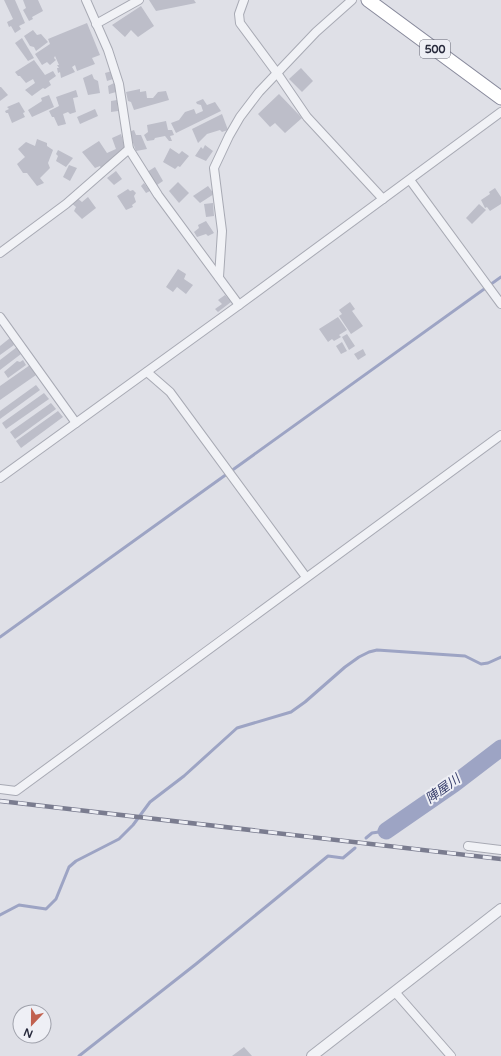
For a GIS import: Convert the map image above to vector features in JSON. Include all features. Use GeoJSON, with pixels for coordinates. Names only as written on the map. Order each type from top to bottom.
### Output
{"type":"FeatureCollection","features":[{"type":"Feature","properties":{"kind":"highway","name":"500"},"geometry":{"type":"LineString","coordinates":[[368,0],[501,98]]}},
{"type":"Feature","properties":{"kind":"street"},"geometry":{"type":"LineString","coordinates":[[86,0],[108,50],[119,84],[129,149],[158,195],[239,305]]}},
{"type":"Feature","properties":{"kind":"street"},"geometry":{"type":"LineString","coordinates":[[96,24],[139,0]]}},
{"type":"Feature","properties":{"kind":"street"},"geometry":{"type":"LineString","coordinates":[[244,0],[239,14],[240,23],[307,117],[384,199]]}},
{"type":"Feature","properties":{"kind":"street"},"geometry":{"type":"LineString","coordinates":[[219,277],[222,231],[214,168],[229,136],[240,117],[259,92],[316,32],[352,0]]}},
{"type":"Feature","properties":{"kind":"street"},"geometry":{"type":"LineString","coordinates":[[0,478],[239,305],[501,112]]}},
{"type":"Feature","properties":{"kind":"street"},"geometry":{"type":"LineString","coordinates":[[0,253],[66,204],[129,149]]}},
{"type":"Feature","properties":{"kind":"street"},"geometry":{"type":"LineString","coordinates":[[410,180],[501,304]]}},
{"type":"Feature","properties":{"kind":"street"},"geometry":{"type":"LineString","coordinates":[[0,317],[76,423]]}},
{"type":"Feature","properties":{"kind":"street"},"geometry":{"type":"LineString","coordinates":[[147,372],[170,392],[306,577]]}},
{"type":"Feature","properties":{"kind":"street"},"geometry":{"type":"LineString","coordinates":[[0,789],[16,791],[501,435]]}},
{"type":"Feature","properties":{"kind":"street"},"geometry":{"type":"LineString","coordinates":[[468,846],[501,850]]}},
{"type":"Feature","properties":{"kind":"street"},"geometry":{"type":"LineString","coordinates":[[312,1056],[501,909]]}},
{"type":"Feature","properties":{"kind":"street"},"geometry":{"type":"LineString","coordinates":[[395,992],[451,1056]]}},
{"type":"Feature","properties":{"kind":"building"},"geometry":{"type":"Polygon","coordinates":[[[4,0],[15,0],[25,23],[19,26],[21,29],[15,33],[11,26],[9,27],[7,22],[13,19],[4,0]]]}},
{"type":"Feature","properties":{"kind":"building"},"geometry":{"type":"Polygon","coordinates":[[[23,0],[38,0],[43,11],[32,17],[33,19],[29,21],[23,10],[26,8],[23,0]]]}},
{"type":"Feature","properties":{"kind":"building"},"geometry":{"type":"Polygon","coordinates":[[[149,0],[194,0],[196,3],[156,11],[149,0]]]}},
{"type":"Feature","properties":{"kind":"building"},"geometry":{"type":"Polygon","coordinates":[[[141,6],[154,26],[138,37],[131,30],[125,37],[112,25],[141,6]]]}},
{"type":"Feature","properties":{"kind":"building"},"geometry":{"type":"Polygon","coordinates":[[[87,23],[100,55],[92,58],[95,64],[77,71],[75,65],[72,67],[75,72],[61,78],[60,72],[58,73],[57,68],[59,68],[57,65],[59,65],[55,56],[54,58],[56,60],[50,65],[47,62],[42,65],[35,54],[50,44],[48,39],[87,23]]]}},
{"type":"Feature","properties":{"kind":"building"},"geometry":{"type":"Polygon","coordinates":[[[33,30],[37,35],[41,34],[48,42],[36,51],[34,47],[30,46],[24,36],[33,30]]]}},
{"type":"Feature","properties":{"kind":"building"},"geometry":{"type":"Polygon","coordinates":[[[22,38],[34,58],[28,61],[15,43],[22,38]]]}},
{"type":"Feature","properties":{"kind":"building"},"geometry":{"type":"Polygon","coordinates":[[[34,60],[45,75],[53,71],[56,76],[49,81],[51,85],[45,89],[43,88],[32,96],[25,90],[35,83],[33,79],[26,83],[15,72],[34,60]]]}},
{"type":"Feature","properties":{"kind":"building"},"geometry":{"type":"Polygon","coordinates":[[[301,68],[313,81],[302,92],[289,79],[301,68]]]}},
{"type":"Feature","properties":{"kind":"building"},"geometry":{"type":"Polygon","coordinates":[[[112,71],[113,79],[107,81],[105,73],[112,71]]]}},
{"type":"Feature","properties":{"kind":"building"},"geometry":{"type":"Polygon","coordinates":[[[92,74],[94,79],[98,81],[100,93],[88,95],[83,78],[92,74]]]}},
{"type":"Feature","properties":{"kind":"building"},"geometry":{"type":"Polygon","coordinates":[[[114,83],[116,92],[109,94],[108,86],[114,83]]]}},
{"type":"Feature","properties":{"kind":"building"},"geometry":{"type":"Polygon","coordinates":[[[0,87],[8,95],[0,101],[0,87]]]}},
{"type":"Feature","properties":{"kind":"building"},"geometry":{"type":"Polygon","coordinates":[[[140,89],[140,92],[146,91],[147,98],[153,98],[158,92],[166,91],[169,100],[134,110],[131,102],[128,101],[126,92],[140,89]]]}},
{"type":"Feature","properties":{"kind":"building"},"geometry":{"type":"Polygon","coordinates":[[[76,90],[78,97],[73,98],[76,112],[70,114],[68,112],[63,114],[66,124],[58,126],[54,117],[52,117],[49,111],[59,106],[56,97],[76,90]]]}},
{"type":"Feature","properties":{"kind":"building"},"geometry":{"type":"Polygon","coordinates":[[[279,94],[302,118],[285,133],[275,123],[270,127],[258,114],[279,94]]]}},
{"type":"Feature","properties":{"kind":"building"},"geometry":{"type":"Polygon","coordinates":[[[49,95],[54,107],[32,117],[28,110],[42,101],[41,98],[49,95]]]}},
{"type":"Feature","properties":{"kind":"building"},"geometry":{"type":"Polygon","coordinates":[[[203,99],[207,105],[215,102],[221,111],[176,133],[171,123],[179,120],[185,112],[194,109],[196,114],[203,111],[201,105],[197,104],[196,102],[203,99]]]}},
{"type":"Feature","properties":{"kind":"building"},"geometry":{"type":"Polygon","coordinates":[[[117,100],[118,111],[111,112],[111,101],[117,100]]]}},
{"type":"Feature","properties":{"kind":"building"},"geometry":{"type":"Polygon","coordinates":[[[19,102],[25,112],[23,113],[25,117],[12,123],[8,113],[5,111],[9,109],[7,107],[19,102]]]}},
{"type":"Feature","properties":{"kind":"building"},"geometry":{"type":"Polygon","coordinates":[[[95,109],[98,116],[80,124],[77,117],[95,109]]]}},
{"type":"Feature","properties":{"kind":"building"},"geometry":{"type":"Polygon","coordinates":[[[222,114],[228,130],[222,132],[220,130],[207,134],[198,143],[192,129],[222,114]]]}},
{"type":"Feature","properties":{"kind":"building"},"geometry":{"type":"Polygon","coordinates":[[[166,121],[168,130],[172,130],[174,135],[170,136],[172,141],[169,141],[165,136],[147,141],[144,135],[148,132],[147,125],[166,121]]]}},
{"type":"Feature","properties":{"kind":"building"},"geometry":{"type":"Polygon","coordinates":[[[134,130],[136,135],[141,135],[147,149],[136,151],[129,132],[134,130]]]}},
{"type":"Feature","properties":{"kind":"building"},"geometry":{"type":"Polygon","coordinates":[[[121,134],[125,148],[101,168],[100,166],[95,168],[82,152],[99,141],[107,153],[116,149],[112,138],[121,134]]]}},
{"type":"Feature","properties":{"kind":"building"},"geometry":{"type":"Polygon","coordinates":[[[37,139],[47,143],[47,146],[53,150],[48,163],[50,168],[40,178],[44,183],[37,186],[27,173],[23,173],[17,164],[25,157],[18,149],[26,142],[35,146],[37,139]]]}},
{"type":"Feature","properties":{"kind":"building"},"geometry":{"type":"Polygon","coordinates":[[[205,145],[213,151],[206,161],[195,156],[201,147],[203,149],[205,145]]]}},
{"type":"Feature","properties":{"kind":"building"},"geometry":{"type":"Polygon","coordinates":[[[170,148],[179,154],[182,151],[189,156],[180,167],[178,166],[175,169],[163,162],[170,148]]]}},
{"type":"Feature","properties":{"kind":"building"},"geometry":{"type":"Polygon","coordinates":[[[58,150],[73,158],[66,167],[56,161],[58,156],[56,154],[58,150]]]}},
{"type":"Feature","properties":{"kind":"building"},"geometry":{"type":"Polygon","coordinates":[[[69,165],[77,168],[70,181],[63,177],[69,165]]]}},
{"type":"Feature","properties":{"kind":"building"},"geometry":{"type":"Polygon","coordinates":[[[155,167],[163,181],[157,185],[147,172],[155,167]]]}},
{"type":"Feature","properties":{"kind":"building"},"geometry":{"type":"Polygon","coordinates":[[[116,171],[122,179],[114,185],[107,178],[116,171]]]}},
{"type":"Feature","properties":{"kind":"building"},"geometry":{"type":"Polygon","coordinates":[[[178,182],[189,193],[179,203],[169,191],[178,182]]]}},
{"type":"Feature","properties":{"kind":"building"},"geometry":{"type":"Polygon","coordinates":[[[144,183],[150,191],[146,193],[141,186],[144,183]]]}},
{"type":"Feature","properties":{"kind":"building"},"geometry":{"type":"Polygon","coordinates":[[[208,186],[214,194],[200,203],[193,196],[208,186]]]}},
{"type":"Feature","properties":{"kind":"building"},"geometry":{"type":"Polygon","coordinates":[[[495,188],[501,197],[501,204],[490,211],[487,207],[485,208],[481,200],[490,194],[489,192],[495,188]]]}},
{"type":"Feature","properties":{"kind":"building"},"geometry":{"type":"Polygon","coordinates":[[[128,189],[130,191],[133,190],[136,193],[134,196],[136,202],[132,205],[133,207],[126,210],[117,196],[128,189]]]}},
{"type":"Feature","properties":{"kind":"building"},"geometry":{"type":"Polygon","coordinates":[[[76,197],[82,202],[88,197],[96,208],[82,219],[74,211],[76,207],[70,202],[76,197]]]}},
{"type":"Feature","properties":{"kind":"building"},"geometry":{"type":"Polygon","coordinates":[[[213,203],[214,216],[206,217],[204,204],[213,203]]]}},
{"type":"Feature","properties":{"kind":"building"},"geometry":{"type":"Polygon","coordinates":[[[479,204],[486,210],[472,224],[466,218],[479,204]]]}},
{"type":"Feature","properties":{"kind":"building"},"geometry":{"type":"Polygon","coordinates":[[[206,221],[214,233],[208,236],[206,234],[197,237],[194,232],[199,228],[198,225],[206,221]]]}},
{"type":"Feature","properties":{"kind":"building"},"geometry":{"type":"Polygon","coordinates":[[[178,269],[186,274],[184,279],[193,285],[186,294],[177,287],[173,292],[166,287],[178,269]]]}},
{"type":"Feature","properties":{"kind":"building"},"geometry":{"type":"Polygon","coordinates":[[[225,295],[231,302],[218,312],[215,309],[222,304],[218,300],[225,295]]]}},
{"type":"Feature","properties":{"kind":"building"},"geometry":{"type":"Polygon","coordinates":[[[350,302],[355,309],[352,311],[363,326],[351,334],[339,316],[342,314],[339,310],[350,302]]]}},
{"type":"Feature","properties":{"kind":"building"},"geometry":{"type":"Polygon","coordinates":[[[338,317],[347,330],[339,335],[341,337],[334,341],[332,339],[328,342],[319,329],[338,317]]]}},
{"type":"Feature","properties":{"kind":"building"},"geometry":{"type":"Polygon","coordinates":[[[347,334],[355,346],[349,350],[342,337],[347,334]]]}},
{"type":"Feature","properties":{"kind":"building"},"geometry":{"type":"Polygon","coordinates":[[[10,338],[14,345],[0,355],[0,346],[10,338]]]}},
{"type":"Feature","properties":{"kind":"building"},"geometry":{"type":"Polygon","coordinates":[[[342,342],[347,351],[341,354],[336,346],[342,342]]]}},
{"type":"Feature","properties":{"kind":"building"},"geometry":{"type":"Polygon","coordinates":[[[17,347],[21,354],[0,370],[0,360],[17,347]]]}},
{"type":"Feature","properties":{"kind":"building"},"geometry":{"type":"Polygon","coordinates":[[[363,349],[366,355],[358,360],[354,354],[363,349]]]}},
{"type":"Feature","properties":{"kind":"building"},"geometry":{"type":"Polygon","coordinates":[[[23,360],[26,365],[8,378],[4,372],[17,361],[20,362],[23,360]]]}},
{"type":"Feature","properties":{"kind":"building"},"geometry":{"type":"Polygon","coordinates":[[[30,365],[36,375],[0,400],[0,386],[30,365]]]}},
{"type":"Feature","properties":{"kind":"building"},"geometry":{"type":"Polygon","coordinates":[[[36,385],[40,390],[0,419],[0,411],[36,385]]]}},
{"type":"Feature","properties":{"kind":"building"},"geometry":{"type":"Polygon","coordinates":[[[44,393],[49,399],[6,429],[2,423],[44,393]]]}},
{"type":"Feature","properties":{"kind":"building"},"geometry":{"type":"Polygon","coordinates":[[[51,403],[56,409],[15,439],[10,432],[51,403]]]}},
{"type":"Feature","properties":{"kind":"building"},"geometry":{"type":"Polygon","coordinates":[[[58,411],[63,417],[21,448],[16,441],[58,411]]]}},
{"type":"Feature","properties":{"kind":"building"},"geometry":{"type":"Polygon","coordinates":[[[244,1047],[252,1056],[232,1056],[244,1047]]]}},
{"type":"Feature","properties":{"kind":"waterway"},"geometry":{"type":"LineString","coordinates":[[0,637],[501,277]]}},
{"type":"Feature","properties":{"kind":"waterway"},"geometry":{"type":"LineString","coordinates":[[0,915],[19,905],[46,909],[56,899],[69,867],[76,861],[119,839],[133,825],[150,802],[184,776],[237,728],[291,712],[359,657],[377,650],[465,656],[481,664],[488,663],[501,657]]}},
{"type":"Feature","properties":{"kind":"waterway","name":"陣屋川"},"geometry":{"type":"LineString","coordinates":[[386,831],[454,784],[501,748]]}},
{"type":"Feature","properties":{"kind":"waterway"},"geometry":{"type":"LineString","coordinates":[[366,838],[372,833],[386,831]]}},
{"type":"Feature","properties":{"kind":"waterway"},"geometry":{"type":"LineString","coordinates":[[79,1056],[196,964],[328,856],[343,858],[355,848]]}},
{"type":"Feature","properties":{"kind":"railway"},"geometry":{"type":"LineString","coordinates":[[0,801],[501,859]]}}]}
